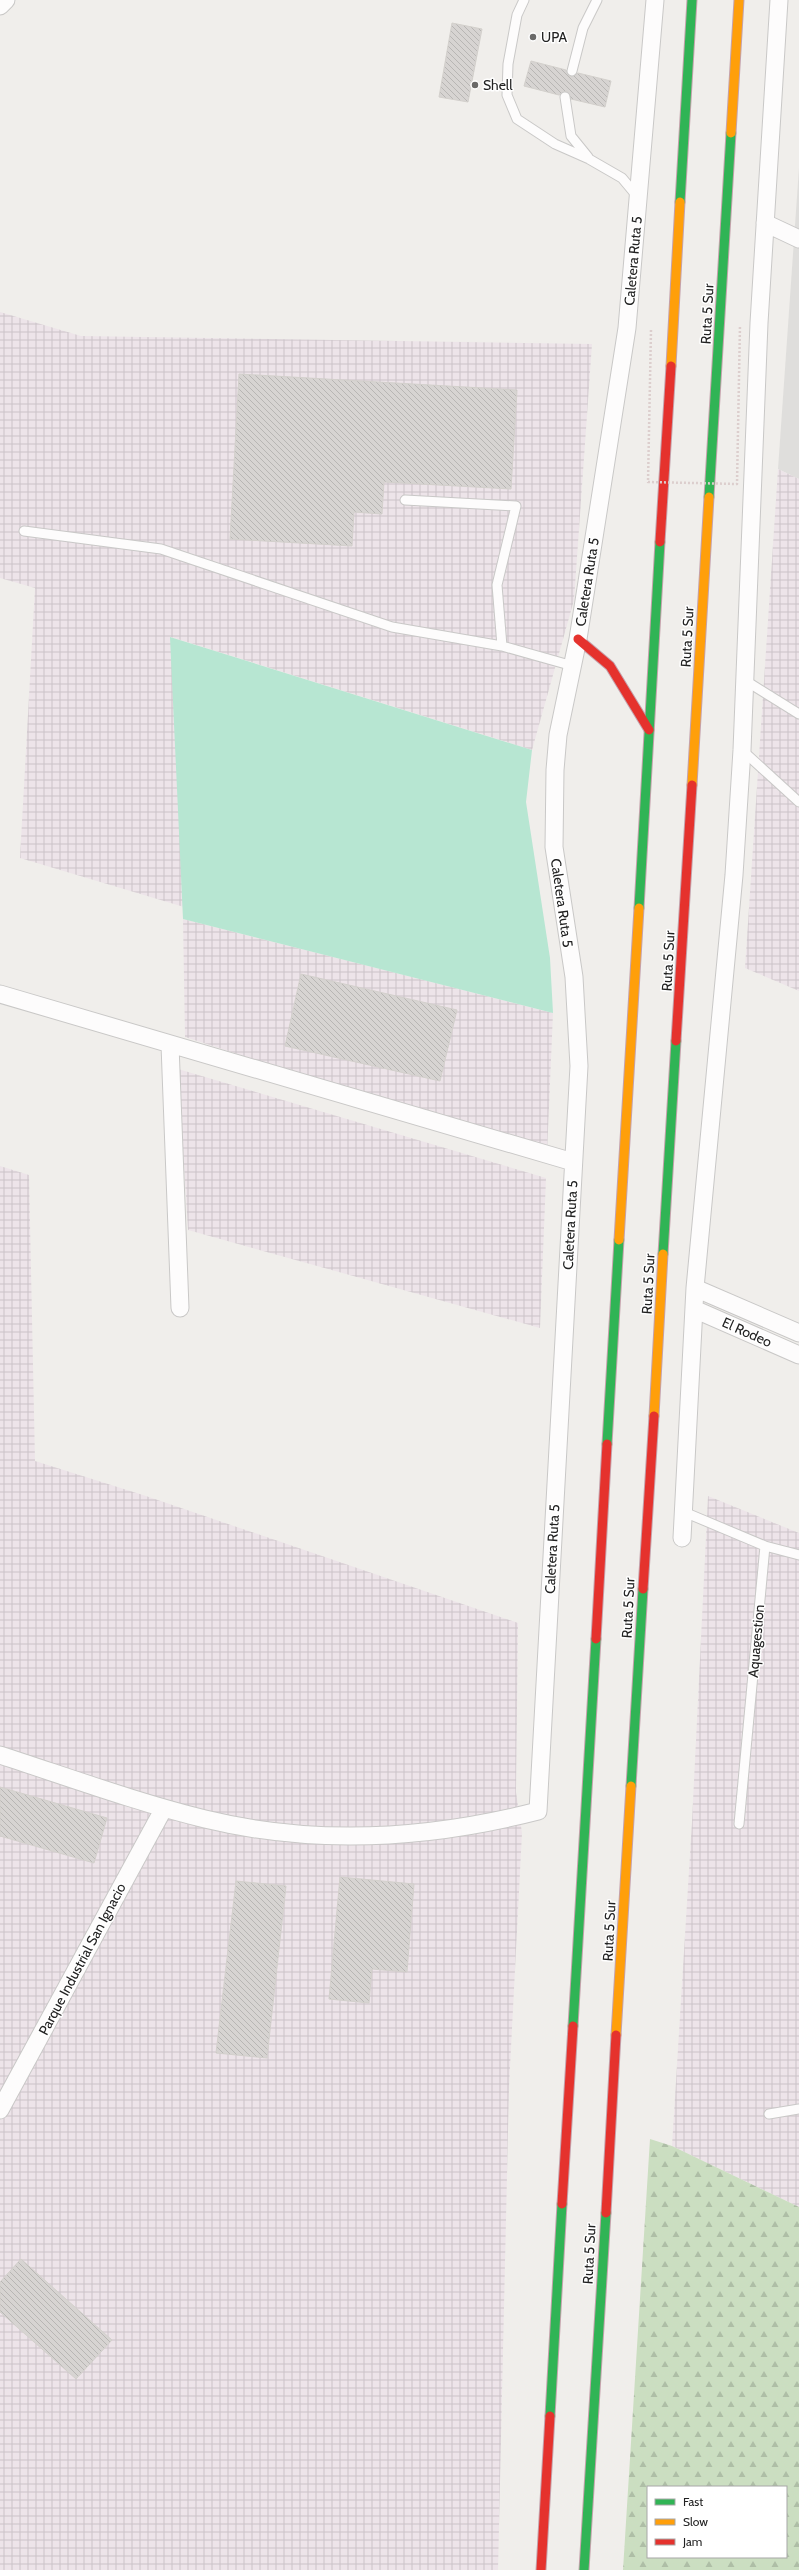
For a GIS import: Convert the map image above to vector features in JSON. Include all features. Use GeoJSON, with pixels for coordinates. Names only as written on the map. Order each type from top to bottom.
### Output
{"type":"FeatureCollection","features":[{"type":"Feature","properties":{"kind":"highway","name":"Ruta 5 Sur"},"geometry":{"type":"LineString","coordinates":[[541,2570],[692,0]]}},
{"type":"Feature","properties":{"kind":"highway","name":"Ruta 5 Sur"},"geometry":{"type":"LineString","coordinates":[[584,2570],[739,0]]}},
{"type":"Feature","properties":{"kind":"highway"},"geometry":{"type":"LineString","coordinates":[[578,639],[610,666],[649,730]]}},
{"type":"Feature","properties":{"kind":"street"},"geometry":{"type":"LineString","coordinates":[[0,6],[6,0]]}},
{"type":"Feature","properties":{"kind":"street","name":"Caletera Ruta 5"},"geometry":{"type":"LineString","coordinates":[[164,1808],[249,1828],[335,1836],[424,1833],[498,1821],[538,1811],[573,1162],[578,1115],[578,1022],[574,977],[558,886],[553,808],[558,734],[578,639],[627,328],[656,0]]}},
{"type":"Feature","properties":{"kind":"street"},"geometry":{"type":"LineString","coordinates":[[682,1538],[695,1288],[734,875],[742,750],[765,223],[779,0]]}},
{"type":"Feature","properties":{"kind":"street"},"geometry":{"type":"LineString","coordinates":[[765,223],[799,239]]}},
{"type":"Feature","properties":{"kind":"street"},"geometry":{"type":"LineString","coordinates":[[0,994],[573,1162]]}},
{"type":"Feature","properties":{"kind":"street"},"geometry":{"type":"LineString","coordinates":[[170,1044],[180,1308]]}},
{"type":"Feature","properties":{"kind":"street","name":"El Rodeo"},"geometry":{"type":"LineString","coordinates":[[695,1288],[799,1334]]}},
{"type":"Feature","properties":{"kind":"street","name":"El Rodeo"},"geometry":{"type":"LineString","coordinates":[[694,1309],[799,1355]]}},
{"type":"Feature","properties":{"kind":"street"},"geometry":{"type":"LineString","coordinates":[[0,1755],[164,1808]]}},
{"type":"Feature","properties":{"kind":"street","name":"Parque Industrial San Ignacio"},"geometry":{"type":"LineString","coordinates":[[0,2110],[164,1808]]}},
{"type":"Feature","properties":{"kind":"lane"},"geometry":{"type":"LineString","coordinates":[[524,0],[517,15],[508,64],[507,95],[517,119],[555,144],[589,159],[622,178],[639,198]]}},
{"type":"Feature","properties":{"kind":"lane"},"geometry":{"type":"LineString","coordinates":[[572,71],[583,28],[597,0]]}},
{"type":"Feature","properties":{"kind":"lane"},"geometry":{"type":"LineString","coordinates":[[565,97],[571,136],[589,159]]}},
{"type":"Feature","properties":{"kind":"lane"},"geometry":{"type":"LineString","coordinates":[[405,500],[516,506],[497,584],[502,646]]}},
{"type":"Feature","properties":{"kind":"lane"},"geometry":{"type":"LineString","coordinates":[[24,531],[160,549],[392,627],[502,646],[573,666]]}},
{"type":"Feature","properties":{"kind":"lane"},"geometry":{"type":"LineString","coordinates":[[746,681],[799,714]]}},
{"type":"Feature","properties":{"kind":"lane"},"geometry":{"type":"LineString","coordinates":[[742,750],[799,802]]}},
{"type":"Feature","properties":{"kind":"lane"},"geometry":{"type":"LineString","coordinates":[[684,1512],[765,1546],[799,1555]]}},
{"type":"Feature","properties":{"kind":"lane","name":"Aquagestion"},"geometry":{"type":"LineString","coordinates":[[739,1824],[765,1546]]}},
{"type":"Feature","properties":{"kind":"lane"},"geometry":{"type":"LineString","coordinates":[[769,2114],[799,2109]]}},
{"type":"Feature","properties":{"kind":"path"},"geometry":{"type":"LineString","coordinates":[[651,330],[648,482],[737,484],[740,325]]}},
{"type":"Feature","properties":{"kind":"shaded area"},"geometry":{"type":"Polygon","coordinates":[[[799,168],[799,479],[778,469],[799,168]]]}},
{"type":"Feature","properties":{"kind":"shaded area"},"geometry":{"type":"Polygon","coordinates":[[[0,312],[81,336],[592,344],[574,600],[532,750],[171,637],[184,907],[20,858],[35,588],[0,578],[0,312]]]}},
{"type":"Feature","properties":{"kind":"shaded area"},"geometry":{"type":"Polygon","coordinates":[[[778,469],[799,479],[799,991],[745,968],[778,469]]]}},
{"type":"Feature","properties":{"kind":"shaded area"},"geometry":{"type":"Polygon","coordinates":[[[183,919],[553,1013],[547,1154],[185,1037],[183,919]]]}},
{"type":"Feature","properties":{"kind":"shaded area"},"geometry":{"type":"Polygon","coordinates":[[[178,1069],[546,1178],[540,1328],[188,1230],[178,1069]]]}},
{"type":"Feature","properties":{"kind":"shaded area"},"geometry":{"type":"Polygon","coordinates":[[[0,1166],[29,1175],[35,1461],[146,1496],[518,1623],[516,1792],[522,1833],[509,2087],[498,2570],[0,2570],[0,1166]]]}},
{"type":"Feature","properties":{"kind":"shaded area"},"geometry":{"type":"Polygon","coordinates":[[[708,1496],[799,1533],[799,2207],[672,2146],[692,1822],[708,1496]]]}},
{"type":"Feature","properties":{"kind":"green space"},"geometry":{"type":"Polygon","coordinates":[[[170,637],[532,750],[526,802],[550,958],[553,1013],[183,919],[170,637]]]}},
{"type":"Feature","properties":{"kind":"green space"},"geometry":{"type":"Polygon","coordinates":[[[650,2139],[672,2146],[799,2207],[799,2570],[623,2570],[650,2139]]]}},
{"type":"Feature","properties":{"kind":"building"},"geometry":{"type":"Polygon","coordinates":[[[452,23],[482,29],[468,102],[439,97],[452,23]]]}},
{"type":"Feature","properties":{"kind":"building"},"geometry":{"type":"Polygon","coordinates":[[[531,61],[566,70],[570,77],[578,73],[611,81],[605,107],[571,99],[567,91],[559,95],[524,86],[531,61]]]}},
{"type":"Feature","properties":{"kind":"building"},"geometry":{"type":"Polygon","coordinates":[[[239,374],[517,390],[511,489],[384,482],[382,514],[354,512],[352,546],[230,539],[239,374]]]}},
{"type":"Feature","properties":{"kind":"building"},"geometry":{"type":"Polygon","coordinates":[[[301,974],[457,1010],[440,1081],[285,1046],[301,974]]]}},
{"type":"Feature","properties":{"kind":"building"},"geometry":{"type":"Polygon","coordinates":[[[0,1787],[107,1818],[94,1863],[0,1836],[0,1787]]]}},
{"type":"Feature","properties":{"kind":"building"},"geometry":{"type":"Polygon","coordinates":[[[340,1877],[414,1884],[407,1972],[372,1969],[369,2003],[329,1999],[340,1877]]]}},
{"type":"Feature","properties":{"kind":"building"},"geometry":{"type":"Polygon","coordinates":[[[236,1881],[286,1886],[267,2058],[216,2053],[236,1881]]]}},
{"type":"Feature","properties":{"kind":"building"},"geometry":{"type":"Polygon","coordinates":[[[21,2259],[112,2340],[76,2379],[0,2312],[0,2282],[21,2259]]]}},
{"type":"Feature","properties":{"kind":"traffic: fast"},"geometry":{"type":"LineString","coordinates":[[680,202],[692,0]]}},
{"type":"Feature","properties":{"kind":"traffic: fast"},"geometry":{"type":"LineString","coordinates":[[709,497],[731,133]]}},
{"type":"Feature","properties":{"kind":"traffic: fast"},"geometry":{"type":"LineString","coordinates":[[639,908],[660,542]]}},
{"type":"Feature","properties":{"kind":"traffic: fast"},"geometry":{"type":"LineString","coordinates":[[663,1254],[676,1041]]}},
{"type":"Feature","properties":{"kind":"traffic: fast"},"geometry":{"type":"LineString","coordinates":[[607,1444],[619,1240]]}},
{"type":"Feature","properties":{"kind":"traffic: fast"},"geometry":{"type":"LineString","coordinates":[[631,1786],[643,1589]]}},
{"type":"Feature","properties":{"kind":"traffic: fast"},"geometry":{"type":"LineString","coordinates":[[573,2026],[596,1639]]}},
{"type":"Feature","properties":{"kind":"traffic: fast"},"geometry":{"type":"LineString","coordinates":[[550,2416],[562,2204]]}},
{"type":"Feature","properties":{"kind":"traffic: fast"},"geometry":{"type":"LineString","coordinates":[[584,2570],[606,2213]]}},
{"type":"Feature","properties":{"kind":"traffic: slow"},"geometry":{"type":"LineString","coordinates":[[731,133],[739,0]]}},
{"type":"Feature","properties":{"kind":"traffic: slow"},"geometry":{"type":"LineString","coordinates":[[671,366],[680,202]]}},
{"type":"Feature","properties":{"kind":"traffic: slow"},"geometry":{"type":"LineString","coordinates":[[692,785],[709,497]]}},
{"type":"Feature","properties":{"kind":"traffic: slow"},"geometry":{"type":"LineString","coordinates":[[619,1240],[639,908]]}},
{"type":"Feature","properties":{"kind":"traffic: slow"},"geometry":{"type":"LineString","coordinates":[[654,1416],[663,1254]]}},
{"type":"Feature","properties":{"kind":"traffic: slow"},"geometry":{"type":"LineString","coordinates":[[616,2035],[631,1786]]}},
{"type":"Feature","properties":{"kind":"traffic: jam"},"geometry":{"type":"LineString","coordinates":[[660,542],[671,366]]}},
{"type":"Feature","properties":{"kind":"traffic: jam"},"geometry":{"type":"LineString","coordinates":[[578,639],[610,666],[649,730]]}},
{"type":"Feature","properties":{"kind":"traffic: jam"},"geometry":{"type":"LineString","coordinates":[[676,1041],[692,785]]}},
{"type":"Feature","properties":{"kind":"traffic: jam"},"geometry":{"type":"LineString","coordinates":[[643,1589],[654,1416]]}},
{"type":"Feature","properties":{"kind":"traffic: jam"},"geometry":{"type":"LineString","coordinates":[[596,1639],[607,1444]]}},
{"type":"Feature","properties":{"kind":"traffic: jam"},"geometry":{"type":"LineString","coordinates":[[562,2204],[573,2026]]}},
{"type":"Feature","properties":{"kind":"traffic: jam"},"geometry":{"type":"LineString","coordinates":[[606,2213],[616,2035]]}},
{"type":"Feature","properties":{"kind":"traffic: jam"},"geometry":{"type":"LineString","coordinates":[[541,2570],[550,2416]]}},
{"type":"Feature","properties":{"kind":"place","name":"UPA"},"geometry":{"type":"Point","coordinates":[533,37]}},
{"type":"Feature","properties":{"kind":"place","name":"Shell"},"geometry":{"type":"Point","coordinates":[475,85]}}]}
